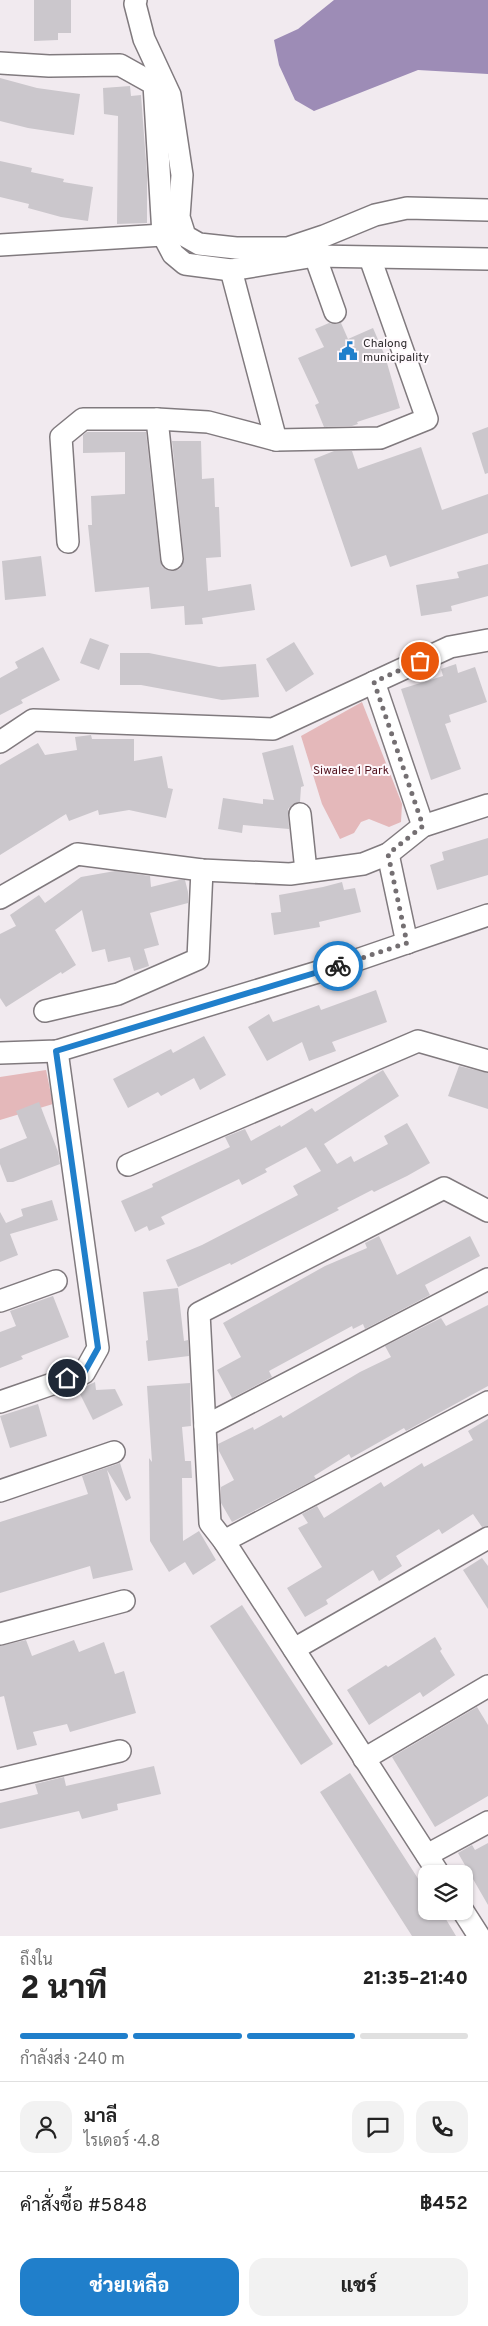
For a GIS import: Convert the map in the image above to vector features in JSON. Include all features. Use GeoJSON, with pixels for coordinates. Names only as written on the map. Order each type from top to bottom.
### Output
{"type":"FeatureCollection","features":[{"type":"Feature","properties":{"kind":"street"},"geometry":{"type":"LineString","coordinates":[[136,0],[135,4],[144,39],[170,95],[182,175],[179,216],[185,236],[199,244],[236,248],[288,248],[324,236],[375,214],[407,208],[488,210]]}},
{"type":"Feature","properties":{"kind":"street"},"geometry":{"type":"LineString","coordinates":[[0,63],[49,66],[120,65],[154,84],[163,235],[173,254],[185,264],[231,270],[315,256],[488,259]]}},
{"type":"Feature","properties":{"kind":"street"},"geometry":{"type":"LineString","coordinates":[[0,245],[163,235]]}},
{"type":"Feature","properties":{"kind":"street"},"geometry":{"type":"LineString","coordinates":[[315,256],[335,312]]}},
{"type":"Feature","properties":{"kind":"street"},"geometry":{"type":"LineString","coordinates":[[68,542],[61,437],[82,419],[157,419],[208,422],[276,440],[380,438],[427,419],[370,258]]}},
{"type":"Feature","properties":{"kind":"street"},"geometry":{"type":"LineString","coordinates":[[231,270],[276,440]]}},
{"type":"Feature","properties":{"kind":"street"},"geometry":{"type":"LineString","coordinates":[[157,419],[172,559]]}},
{"type":"Feature","properties":{"kind":"street"},"geometry":{"type":"LineString","coordinates":[[0,742],[33,720],[273,729],[450,647],[488,640]]}},
{"type":"Feature","properties":{"kind":"street"},"geometry":{"type":"LineString","coordinates":[[374,682],[423,826]]}},
{"type":"Feature","properties":{"kind":"street"},"geometry":{"type":"LineString","coordinates":[[0,898],[77,854],[202,870],[290,874],[363,864],[388,854],[423,826],[488,805]]}},
{"type":"Feature","properties":{"kind":"street"},"geometry":{"type":"LineString","coordinates":[[300,814],[306,871]]}},
{"type":"Feature","properties":{"kind":"street"},"geometry":{"type":"LineString","coordinates":[[388,854],[407,943]]}},
{"type":"Feature","properties":{"kind":"street"},"geometry":{"type":"LineString","coordinates":[[45,1011],[118,994],[198,959],[202,870]]}},
{"type":"Feature","properties":{"kind":"street"},"geometry":{"type":"LineString","coordinates":[[0,1053],[56,1051],[351,962],[488,915]]}},
{"type":"Feature","properties":{"kind":"street"},"geometry":{"type":"LineString","coordinates":[[128,1165],[418,1042],[488,1061]]}},
{"type":"Feature","properties":{"kind":"street"},"geometry":{"type":"LineString","coordinates":[[0,1402],[84,1373],[98,1348],[56,1051]]}},
{"type":"Feature","properties":{"kind":"street"},"geometry":{"type":"LineString","coordinates":[[433,1865],[224,1541],[210,1523],[199,1313],[444,1188],[488,1211]]}},
{"type":"Feature","properties":{"kind":"street"},"geometry":{"type":"LineString","coordinates":[[205,1426],[488,1279]]}},
{"type":"Feature","properties":{"kind":"street"},"geometry":{"type":"LineString","coordinates":[[0,1301],[56,1281]]}},
{"type":"Feature","properties":{"kind":"street"},"geometry":{"type":"LineString","coordinates":[[224,1541],[488,1402]]}},
{"type":"Feature","properties":{"kind":"street"},"geometry":{"type":"LineString","coordinates":[[0,1491],[114,1452]]}},
{"type":"Feature","properties":{"kind":"street"},"geometry":{"type":"LineString","coordinates":[[294,1649],[488,1538]]}},
{"type":"Feature","properties":{"kind":"street"},"geometry":{"type":"LineString","coordinates":[[0,1634],[124,1601]]}},
{"type":"Feature","properties":{"kind":"street"},"geometry":{"type":"LineString","coordinates":[[364,1759],[488,1686]]}},
{"type":"Feature","properties":{"kind":"street"},"geometry":{"type":"LineString","coordinates":[[0,1779],[120,1751]]}},
{"type":"Feature","properties":{"kind":"street"},"geometry":{"type":"LineString","coordinates":[[427,1855],[488,1822]]}},
{"type":"Feature","properties":{"kind":"street"},"geometry":{"type":"LineString","coordinates":[[469,1920],[479,1936]]}},
{"type":"Feature","properties":{"kind":"green space","name":"Siwalee 1 Park"},"geometry":{"type":"Polygon","coordinates":[[[362,702],[402,804],[401,822],[389,827],[369,819],[361,822],[354,833],[340,839],[322,804],[301,736],[362,702]]]}},
{"type":"Feature","properties":{"kind":"green space"},"geometry":{"type":"Polygon","coordinates":[[[46,1070],[53,1104],[0,1120],[0,1077],[46,1070]]]}},
{"type":"Feature","properties":{"kind":"shaded area"},"geometry":{"type":"Polygon","coordinates":[[[334,0],[488,0],[488,74],[418,70],[314,111],[295,100],[279,65],[274,40],[298,29],[334,0]]]}},
{"type":"Feature","properties":{"kind":"building"},"geometry":{"type":"Polygon","coordinates":[[[34,0],[71,0],[71,33],[58,33],[58,40],[34,41],[34,0]]]}},
{"type":"Feature","properties":{"kind":"building"},"geometry":{"type":"Polygon","coordinates":[[[0,78],[37,88],[80,94],[74,135],[28,128],[0,121],[0,78]]]}},
{"type":"Feature","properties":{"kind":"building"},"geometry":{"type":"Polygon","coordinates":[[[130,86],[131,96],[141,95],[147,175],[147,223],[117,224],[118,116],[104,114],[103,88],[130,86]]]}},
{"type":"Feature","properties":{"kind":"building"},"geometry":{"type":"Polygon","coordinates":[[[0,161],[32,168],[31,172],[64,179],[63,182],[93,187],[88,221],[61,217],[28,208],[29,204],[0,197],[0,161]]]}},
{"type":"Feature","properties":{"kind":"building"},"geometry":{"type":"Polygon","coordinates":[[[329,323],[341,323],[348,339],[373,328],[385,356],[400,408],[357,422],[358,424],[352,426],[324,427],[315,405],[319,403],[298,358],[324,347],[315,329],[329,323]]]}},
{"type":"Feature","properties":{"kind":"building"},"geometry":{"type":"Polygon","coordinates":[[[488,427],[488,473],[485,474],[472,433],[488,427]]]}},
{"type":"Feature","properties":{"kind":"building"},"geometry":{"type":"Polygon","coordinates":[[[87,432],[146,432],[160,560],[162,567],[173,571],[180,569],[184,558],[172,441],[201,441],[202,479],[214,478],[215,507],[219,507],[221,557],[206,558],[208,591],[251,584],[255,610],[202,618],[203,624],[185,625],[184,606],[151,609],[149,587],[95,592],[88,525],[92,525],[91,496],[125,494],[125,452],[83,453],[83,435],[87,432]]]}},
{"type":"Feature","properties":{"kind":"building"},"geometry":{"type":"Polygon","coordinates":[[[421,447],[442,510],[488,494],[488,533],[390,567],[386,555],[351,567],[314,459],[334,451],[352,451],[358,469],[421,447]]]}},
{"type":"Feature","properties":{"kind":"building"},"geometry":{"type":"Polygon","coordinates":[[[41,556],[46,596],[5,600],[2,561],[41,556]]]}},
{"type":"Feature","properties":{"kind":"building"},"geometry":{"type":"Polygon","coordinates":[[[488,564],[488,596],[451,606],[452,611],[421,616],[416,585],[459,578],[457,572],[488,564]]]}},
{"type":"Feature","properties":{"kind":"building"},"geometry":{"type":"Polygon","coordinates":[[[90,638],[109,645],[99,670],[80,663],[90,638]]]}},
{"type":"Feature","properties":{"kind":"building"},"geometry":{"type":"Polygon","coordinates":[[[294,642],[314,674],[286,692],[266,659],[294,642]]]}},
{"type":"Feature","properties":{"kind":"building"},"geometry":{"type":"Polygon","coordinates":[[[43,647],[60,680],[21,700],[23,703],[0,715],[0,678],[18,668],[15,662],[43,647]]]}},
{"type":"Feature","properties":{"kind":"building"},"geometry":{"type":"Polygon","coordinates":[[[120,653],[149,653],[219,667],[256,664],[259,697],[222,700],[141,685],[120,685],[120,653]]]}},
{"type":"Feature","properties":{"kind":"building"},"geometry":{"type":"Polygon","coordinates":[[[456,664],[458,673],[475,667],[487,702],[449,715],[451,722],[445,724],[461,769],[431,780],[401,689],[443,676],[441,669],[456,664]]]}},
{"type":"Feature","properties":{"kind":"building"},"geometry":{"type":"Polygon","coordinates":[[[91,735],[92,739],[134,739],[134,761],[162,756],[168,788],[173,789],[166,818],[129,810],[99,815],[98,810],[69,821],[66,814],[0,855],[0,765],[38,743],[45,755],[77,750],[75,737],[91,735]]]}},
{"type":"Feature","properties":{"kind":"building"},"geometry":{"type":"Polygon","coordinates":[[[293,745],[304,786],[301,787],[300,802],[293,804],[288,809],[289,829],[243,825],[242,833],[218,829],[223,798],[263,804],[263,799],[274,800],[262,753],[293,745]]]}},
{"type":"Feature","properties":{"kind":"building"},"geometry":{"type":"Polygon","coordinates":[[[488,838],[488,875],[437,890],[430,865],[444,860],[442,852],[488,838]]]}},
{"type":"Feature","properties":{"kind":"building"},"geometry":{"type":"Polygon","coordinates":[[[115,871],[150,876],[151,887],[185,880],[188,903],[150,913],[159,945],[144,949],[149,966],[134,971],[130,957],[108,962],[105,949],[92,952],[82,910],[55,930],[76,965],[62,974],[61,972],[6,1007],[0,998],[0,934],[16,926],[10,915],[39,895],[45,903],[81,877],[115,871]]]}},
{"type":"Feature","properties":{"kind":"building"},"geometry":{"type":"Polygon","coordinates":[[[342,882],[344,890],[355,888],[361,912],[319,922],[320,927],[274,935],[271,913],[281,912],[279,895],[342,882]]]}},
{"type":"Feature","properties":{"kind":"building"},"geometry":{"type":"Polygon","coordinates":[[[376,990],[387,1022],[332,1042],[336,1051],[309,1061],[302,1042],[267,1061],[248,1027],[269,1014],[273,1022],[319,1005],[321,1010],[376,990]]]}},
{"type":"Feature","properties":{"kind":"building"},"geometry":{"type":"Polygon","coordinates":[[[204,1036],[226,1075],[200,1090],[194,1078],[161,1096],[158,1092],[128,1108],[113,1079],[171,1049],[173,1053],[204,1036]]]}},
{"type":"Feature","properties":{"kind":"building"},"geometry":{"type":"Polygon","coordinates":[[[459,1066],[488,1073],[488,1109],[448,1096],[459,1066]]]}},
{"type":"Feature","properties":{"kind":"building"},"geometry":{"type":"Polygon","coordinates":[[[383,1070],[399,1096],[324,1144],[337,1164],[351,1156],[354,1162],[388,1144],[384,1136],[407,1123],[430,1163],[374,1192],[372,1190],[337,1208],[339,1210],[231,1265],[230,1263],[178,1287],[166,1260],[202,1245],[298,1195],[293,1186],[321,1171],[306,1147],[265,1169],[267,1172],[242,1185],[239,1179],[161,1217],[165,1224],[149,1231],[147,1226],[135,1232],[121,1201],[153,1187],[152,1184],[230,1147],[225,1137],[245,1129],[251,1141],[280,1125],[281,1127],[312,1108],[315,1112],[383,1070]]]}},
{"type":"Feature","properties":{"kind":"building"},"geometry":{"type":"Polygon","coordinates":[[[39,1102],[58,1152],[60,1164],[13,1182],[7,1182],[0,1164],[0,1149],[27,1138],[16,1111],[39,1102]]]}},
{"type":"Feature","properties":{"kind":"building"},"geometry":{"type":"Polygon","coordinates":[[[52,1200],[58,1220],[10,1234],[18,1255],[0,1262],[0,1212],[6,1223],[23,1216],[21,1209],[52,1200]]]}},
{"type":"Feature","properties":{"kind":"building"},"geometry":{"type":"Polygon","coordinates":[[[379,1236],[397,1275],[470,1236],[480,1256],[425,1285],[430,1295],[365,1329],[363,1324],[353,1329],[352,1326],[269,1371],[272,1377],[232,1398],[217,1370],[241,1357],[223,1323],[325,1266],[367,1248],[365,1243],[379,1236]]]}},
{"type":"Feature","properties":{"kind":"building"},"geometry":{"type":"Polygon","coordinates":[[[178,1288],[184,1341],[188,1340],[189,1356],[148,1361],[146,1341],[148,1340],[143,1292],[178,1288]]]}},
{"type":"Feature","properties":{"kind":"building"},"geometry":{"type":"Polygon","coordinates":[[[53,1296],[69,1337],[21,1356],[23,1359],[0,1368],[0,1332],[16,1326],[10,1311],[53,1296]]]}},
{"type":"Feature","properties":{"kind":"building"},"geometry":{"type":"Polygon","coordinates":[[[488,1305],[488,1386],[406,1431],[404,1428],[351,1458],[349,1454],[314,1476],[316,1479],[232,1522],[221,1503],[221,1487],[234,1480],[219,1451],[218,1444],[253,1427],[254,1430],[281,1415],[283,1418],[360,1372],[391,1357],[385,1346],[441,1318],[446,1326],[488,1305]]]}},
{"type":"Feature","properties":{"kind":"building"},"geometry":{"type":"Polygon","coordinates":[[[95,1382],[96,1390],[115,1389],[123,1405],[93,1420],[78,1390],[95,1382]]]}},
{"type":"Feature","properties":{"kind":"building"},"geometry":{"type":"Polygon","coordinates":[[[190,1383],[191,1426],[182,1427],[185,1461],[191,1461],[192,1478],[182,1478],[183,1541],[199,1531],[216,1560],[193,1575],[185,1562],[169,1572],[150,1541],[149,1458],[152,1462],[147,1386],[190,1383]]]}},
{"type":"Feature","properties":{"kind":"building"},"geometry":{"type":"Polygon","coordinates":[[[38,1404],[47,1436],[10,1448],[0,1416],[38,1404]]]}},
{"type":"Feature","properties":{"kind":"building"},"geometry":{"type":"Polygon","coordinates":[[[488,1419],[488,1526],[482,1527],[473,1514],[442,1534],[439,1529],[396,1556],[402,1566],[379,1581],[373,1570],[326,1600],[328,1604],[305,1617],[287,1588],[322,1567],[298,1528],[308,1523],[302,1514],[317,1506],[324,1518],[381,1482],[384,1487],[422,1463],[424,1467],[473,1440],[468,1431],[488,1419]]]}},
{"type":"Feature","properties":{"kind":"building"},"geometry":{"type":"Polygon","coordinates":[[[120,1463],[131,1498],[126,1501],[107,1470],[133,1570],[93,1579],[90,1566],[0,1593],[0,1522],[88,1494],[82,1476],[120,1463]]]}},
{"type":"Feature","properties":{"kind":"building"},"geometry":{"type":"Polygon","coordinates":[[[482,1558],[488,1566],[488,1609],[463,1570],[482,1558]]]}},
{"type":"Feature","properties":{"kind":"building"},"geometry":{"type":"Polygon","coordinates":[[[242,1605],[333,1744],[301,1765],[210,1626],[242,1605]]]}},
{"type":"Feature","properties":{"kind":"building"},"geometry":{"type":"Polygon","coordinates":[[[435,1637],[442,1649],[440,1651],[455,1675],[423,1697],[420,1692],[369,1725],[347,1690],[435,1637]]]}},
{"type":"Feature","properties":{"kind":"building"},"geometry":{"type":"Polygon","coordinates":[[[26,1640],[32,1656],[74,1640],[79,1652],[104,1642],[115,1674],[124,1671],[136,1713],[70,1732],[67,1724],[33,1732],[37,1745],[17,1750],[4,1696],[0,1697],[0,1646],[26,1640]]]}},
{"type":"Feature","properties":{"kind":"building"},"geometry":{"type":"Polygon","coordinates":[[[477,1707],[488,1725],[488,1796],[435,1827],[392,1757],[477,1707]]]}},
{"type":"Feature","properties":{"kind":"building"},"geometry":{"type":"Polygon","coordinates":[[[154,1766],[161,1794],[117,1804],[118,1810],[82,1819],[79,1811],[0,1829],[0,1803],[38,1794],[35,1784],[64,1777],[66,1786],[154,1766]]]}},
{"type":"Feature","properties":{"kind":"building"},"geometry":{"type":"Polygon","coordinates":[[[350,1773],[418,1879],[418,1920],[446,1920],[456,1936],[412,1936],[320,1792],[350,1773]]]}},
{"type":"Feature","properties":{"kind":"building"},"geometry":{"type":"Polygon","coordinates":[[[488,1843],[488,1905],[473,1879],[473,1865],[465,1865],[458,1853],[472,1845],[475,1850],[488,1843]]]}},
{"type":"Feature","properties":{"kind":"way so far"},"geometry":{"type":"LineString","coordinates":[[338,966],[407,943],[388,854],[423,826],[374,682],[420,661]]}},
{"type":"Feature","properties":{"kind":"place","name":"Chalong municipality"},"geometry":{"type":"Point","coordinates":[348,351]}},
{"type":"Feature","properties":{"kind":"route"},"geometry":{"type":"LineString","coordinates":[[67,1378],[84,1373],[98,1348],[56,1051],[338,966]]}}]}
